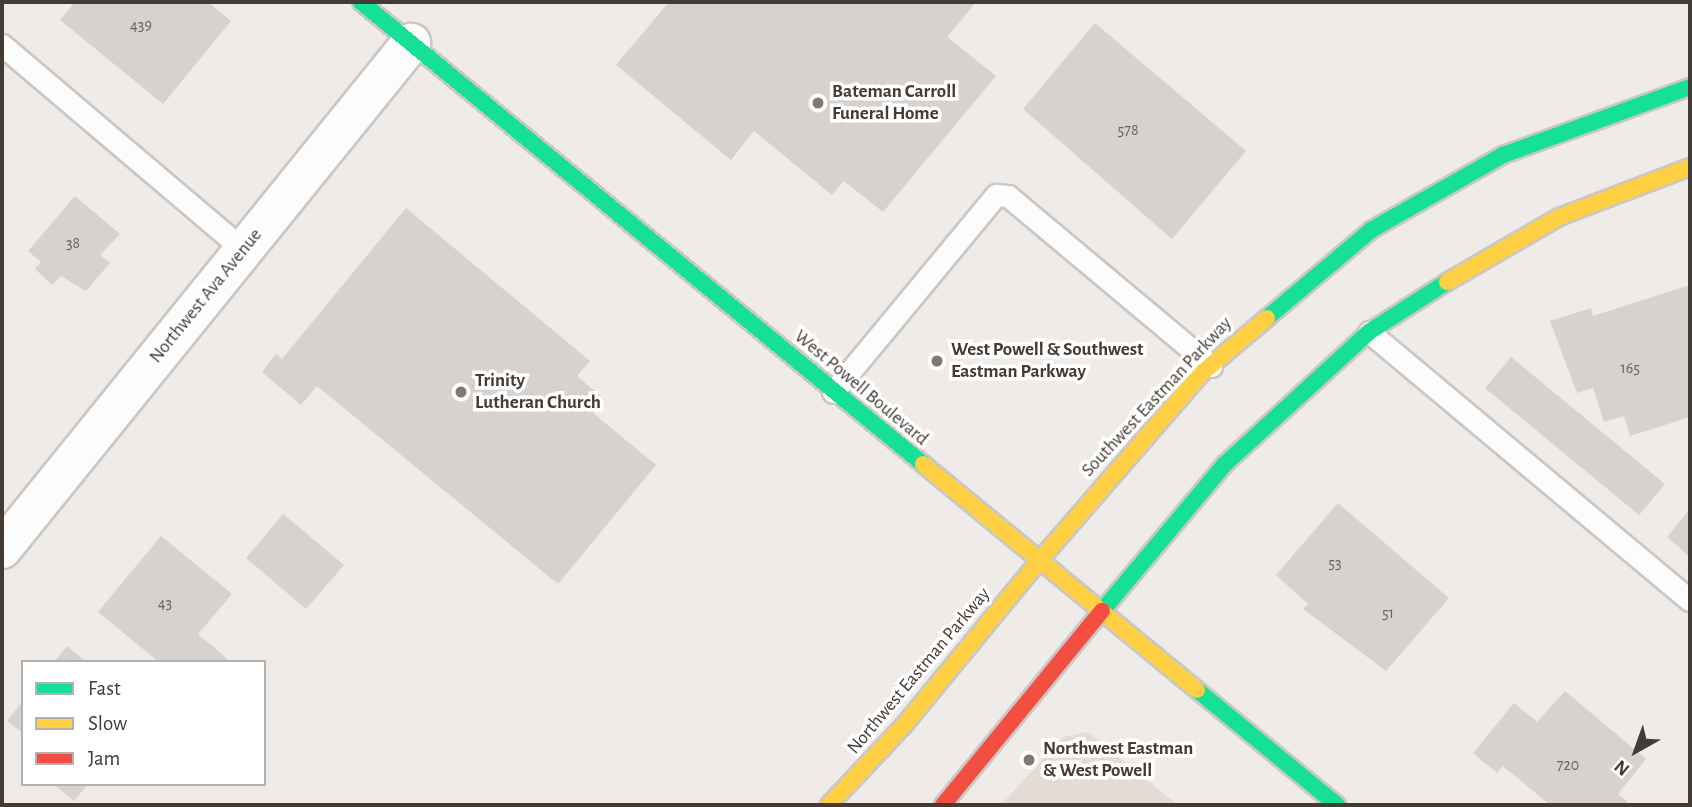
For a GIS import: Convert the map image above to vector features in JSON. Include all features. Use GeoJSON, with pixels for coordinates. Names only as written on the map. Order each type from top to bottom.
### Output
{"type":"FeatureCollection","features":[{"type":"Feature","properties":{"kind":"main road","name":"West Powell Boulevard"},"geometry":{"type":"LineString","coordinates":[[361,2],[1337,805]]}},
{"type":"Feature","properties":{"kind":"main road","name":"Southwest Eastman Parkway"},"geometry":{"type":"LineString","coordinates":[[1038,561],[1210,366],[1371,230],[1503,155],[1690,87]]}},
{"type":"Feature","properties":{"kind":"main road"},"geometry":{"type":"LineString","coordinates":[[943,805],[1224,465],[1288,400],[1369,332],[1501,247],[1559,217],[1690,167]]}},
{"type":"Feature","properties":{"kind":"main road","name":"Northwest Eastman Parkway"},"geometry":{"type":"LineString","coordinates":[[829,805],[905,724],[1038,561]]}},
{"type":"Feature","properties":{"kind":"street","name":"Northwest Ava Avenue"},"geometry":{"type":"LineString","coordinates":[[2,549],[411,43]]}},
{"type":"Feature","properties":{"kind":"lane"},"geometry":{"type":"LineString","coordinates":[[2,46],[244,250]]}},
{"type":"Feature","properties":{"kind":"lane"},"geometry":{"type":"LineString","coordinates":[[833,392],[996,195],[1009,196],[1210,366]]}},
{"type":"Feature","properties":{"kind":"lane"},"geometry":{"type":"LineString","coordinates":[[1369,332],[1690,600]]}},
{"type":"Feature","properties":{"kind":"shaded area"},"geometry":{"type":"Polygon","coordinates":[[[1088,732],[1178,805],[1001,805],[1063,737],[1088,732]]]}},
{"type":"Feature","properties":{"kind":"building"},"geometry":{"type":"Polygon","coordinates":[[[75,2],[208,2],[231,21],[163,104],[60,20],[75,2]]]}},
{"type":"Feature","properties":{"kind":"building","name":"Bateman Carroll Funeral Home"},"geometry":{"type":"Polygon","coordinates":[[[669,2],[976,2],[947,37],[996,76],[883,212],[844,181],[832,195],[754,131],[731,160],[616,65],[669,2]]]}},
{"type":"Feature","properties":{"kind":"building"},"geometry":{"type":"Polygon","coordinates":[[[1095,23],[1246,151],[1172,239],[1023,109],[1095,23]]]}},
{"type":"Feature","properties":{"kind":"building"},"geometry":{"type":"Polygon","coordinates":[[[75,196],[120,234],[100,255],[110,263],[86,291],[61,276],[52,285],[35,269],[41,262],[28,251],[75,196]]]}},
{"type":"Feature","properties":{"kind":"building","name":"Trinity Lutheran Church"},"geometry":{"type":"Polygon","coordinates":[[[406,208],[590,361],[577,376],[604,399],[593,413],[656,465],[558,584],[317,386],[301,405],[262,372],[276,354],[282,359],[406,208]]]}},
{"type":"Feature","properties":{"kind":"building"},"geometry":{"type":"Polygon","coordinates":[[[1690,285],[1690,417],[1630,436],[1624,416],[1604,422],[1593,388],[1577,393],[1550,321],[1591,308],[1593,316],[1690,285]]]}},
{"type":"Feature","properties":{"kind":"building"},"geometry":{"type":"Polygon","coordinates":[[[1511,357],[1665,484],[1639,515],[1485,388],[1511,357]]]}},
{"type":"Feature","properties":{"kind":"building"},"geometry":{"type":"Polygon","coordinates":[[[1338,503],[1449,598],[1386,671],[1303,609],[1308,604],[1276,575],[1338,503]]]}},
{"type":"Feature","properties":{"kind":"building"},"geometry":{"type":"Polygon","coordinates":[[[1690,509],[1690,557],[1667,537],[1690,509]]]}},
{"type":"Feature","properties":{"kind":"building"},"geometry":{"type":"Polygon","coordinates":[[[283,514],[344,565],[306,609],[246,558],[283,514]]]}},
{"type":"Feature","properties":{"kind":"building"},"geometry":{"type":"Polygon","coordinates":[[[161,536],[232,594],[198,634],[229,660],[157,660],[98,612],[161,536]]]}},
{"type":"Feature","properties":{"kind":"building"},"geometry":{"type":"Polygon","coordinates":[[[67,646],[84,660],[56,660],[67,646]]]}},
{"type":"Feature","properties":{"kind":"building"},"geometry":{"type":"Polygon","coordinates":[[[1565,691],[1646,759],[1618,794],[1631,805],[1550,805],[1503,766],[1497,773],[1473,753],[1514,703],[1537,722],[1565,691]]]}},
{"type":"Feature","properties":{"kind":"building"},"geometry":{"type":"Polygon","coordinates":[[[21,704],[21,732],[7,721],[21,704]]]}},
{"type":"Feature","properties":{"kind":"building"},"geometry":{"type":"Polygon","coordinates":[[[55,786],[86,786],[74,801],[55,786]]]}},
{"type":"Feature","properties":{"kind":"traffic: fast"},"geometry":{"type":"LineString","coordinates":[[361,2],[923,464]]}},
{"type":"Feature","properties":{"kind":"traffic: fast"},"geometry":{"type":"LineString","coordinates":[[1267,318],[1371,230],[1503,155],[1690,87]]}},
{"type":"Feature","properties":{"kind":"traffic: fast"},"geometry":{"type":"LineString","coordinates":[[1102,611],[1224,465],[1369,332],[1447,282]]}},
{"type":"Feature","properties":{"kind":"traffic: fast"},"geometry":{"type":"LineString","coordinates":[[1197,690],[1337,805]]}},
{"type":"Feature","properties":{"kind":"traffic: slow"},"geometry":{"type":"LineString","coordinates":[[1447,282],[1559,217],[1690,167]]}},
{"type":"Feature","properties":{"kind":"traffic: slow"},"geometry":{"type":"LineString","coordinates":[[1039,561],[1202,373],[1267,318]]}},
{"type":"Feature","properties":{"kind":"traffic: slow"},"geometry":{"type":"LineString","coordinates":[[923,464],[1197,690]]}},
{"type":"Feature","properties":{"kind":"traffic: slow"},"geometry":{"type":"LineString","coordinates":[[829,805],[905,724],[1039,561]]}},
{"type":"Feature","properties":{"kind":"traffic: jam"},"geometry":{"type":"LineString","coordinates":[[943,805],[1102,611]]}},
{"type":"Feature","properties":{"kind":"place","name":"Bateman Carroll Funeral Home"},"geometry":{"type":"Point","coordinates":[818,103]}},
{"type":"Feature","properties":{"kind":"place","name":"West Powell & Southwest Eastman Parkway"},"geometry":{"type":"Point","coordinates":[937,361]}},
{"type":"Feature","properties":{"kind":"place","name":"Trinity Lutheran Church"},"geometry":{"type":"Point","coordinates":[461,392]}},
{"type":"Feature","properties":{"kind":"place","name":"Northwest Eastman & West Powell"},"geometry":{"type":"Point","coordinates":[1029,760]}}]}
